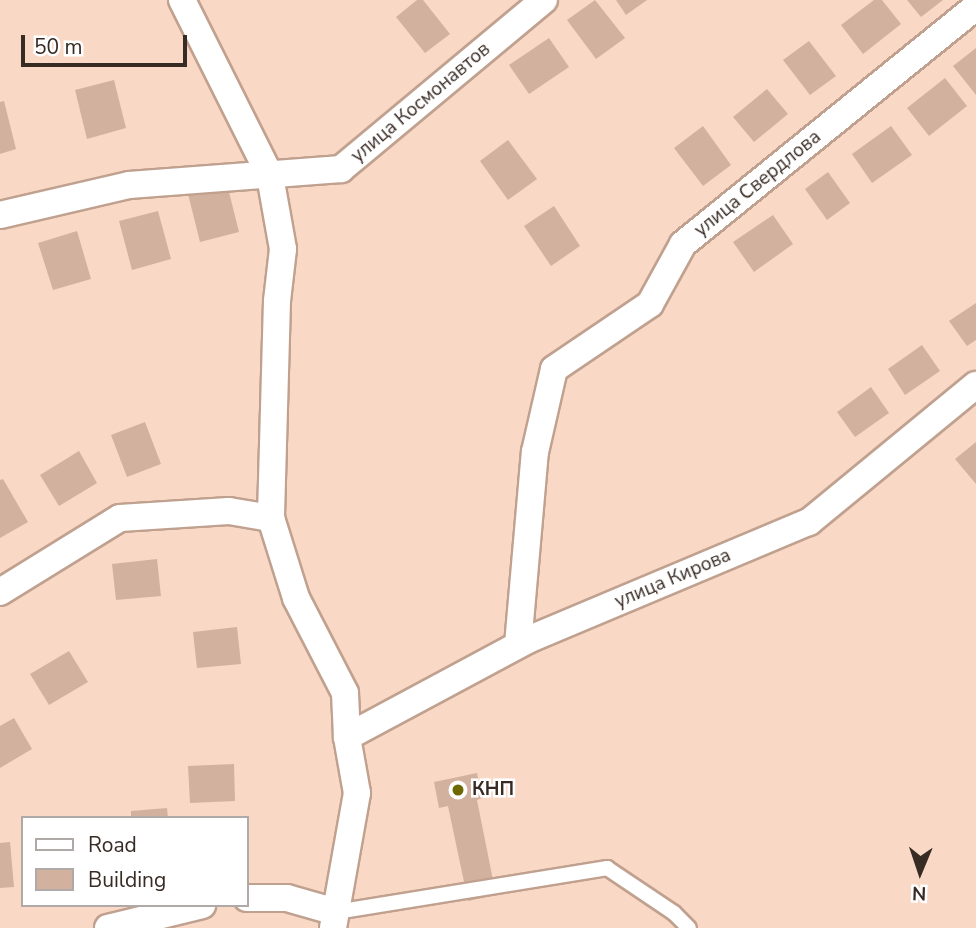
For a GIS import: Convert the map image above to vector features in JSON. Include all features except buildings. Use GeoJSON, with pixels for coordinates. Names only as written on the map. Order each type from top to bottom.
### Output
{"type":"FeatureCollection","features":[{"type":"Feature","properties":{"kind":"street"},"geometry":{"type":"LineString","coordinates":[[182,0],[270,176],[283,249],[277,301],[271,518],[296,598],[345,693],[347,737],[357,793],[334,920],[286,898],[248,898]]}},
{"type":"Feature","properties":{"kind":"street","name":"улица Космонавтов"},"geometry":{"type":"LineString","coordinates":[[0,215],[129,186],[341,169],[544,0]]}},
{"type":"Feature","properties":{"kind":"street","name":"улица Свердлова"},"geometry":{"type":"LineString","coordinates":[[518,645],[535,452],[554,369],[650,304],[684,244],[976,7]]}},
{"type":"Feature","properties":{"kind":"street","name":"улица Кирова"},"geometry":{"type":"LineString","coordinates":[[347,737],[518,645],[809,523],[976,385]]}},
{"type":"Feature","properties":{"kind":"street"},"geometry":{"type":"LineString","coordinates":[[0,592],[120,518],[229,512],[271,518]]}},
{"type":"Feature","properties":{"kind":"street"},"geometry":{"type":"LineString","coordinates":[[108,928],[194,907]]}},
{"type":"Feature","properties":{"kind":"lane"},"geometry":{"type":"LineString","coordinates":[[334,920],[607,868],[674,913],[689,928]]}},
{"type":"Feature","properties":{"kind":"place","name":"КНП"},"geometry":{"type":"Point","coordinates":[458,790]}}]}
